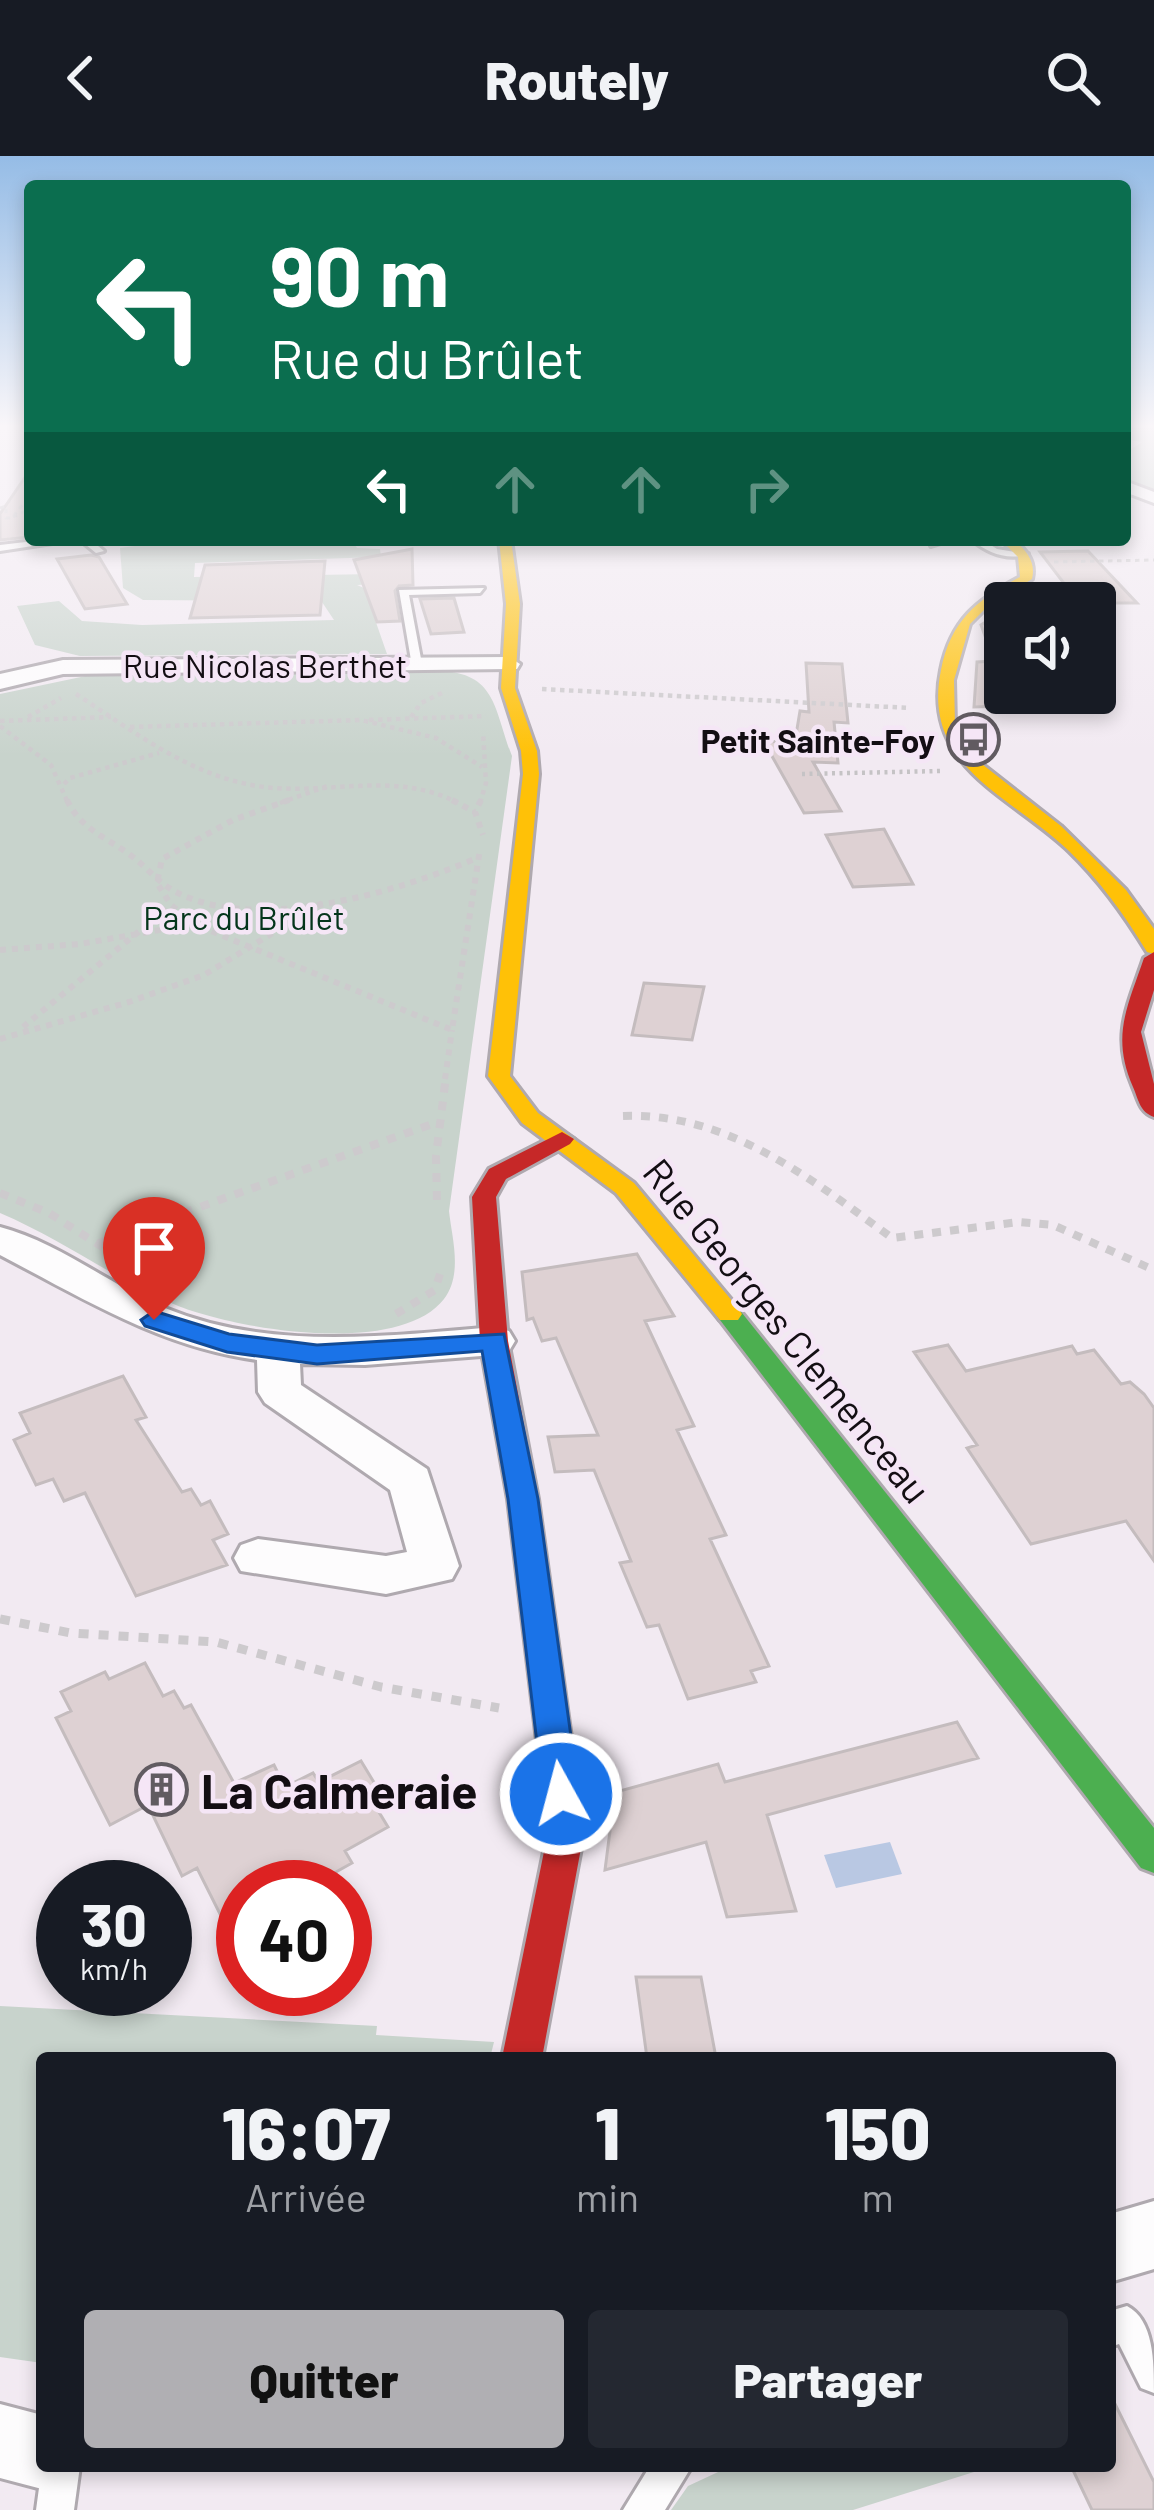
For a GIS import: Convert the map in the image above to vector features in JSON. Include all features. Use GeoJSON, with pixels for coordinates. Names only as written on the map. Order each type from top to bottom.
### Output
{"type":"FeatureCollection","features":[{"type":"Feature","properties":{"kind":"street","name":"Rue Georges Clemenceau"},"geometry":{"type":"LineString","coordinates":[[506,546],[513,604],[508,688],[529,752],[531,774],[499,1076],[519,1112],[606,1170],[661,1228],[1154,1856]]}},
{"type":"Feature","properties":{"kind":"street"},"geometry":{"type":"LineString","coordinates":[[1027,552],[1026,579],[970,610],[961,622],[944,727],[963,759],[1044,820],[1144,926],[1154,948]]}},
{"type":"Feature","properties":{"kind":"street","name":"Rue Nicolas Berthet"},"geometry":{"type":"LineString","coordinates":[[10,671],[509,664]]}},
{"type":"Feature","properties":{"kind":"street"},"geometry":{"type":"LineString","coordinates":[[1154,958],[1149,985],[1131,1017],[1130,1055],[1154,1110]]}},
{"type":"Feature","properties":{"kind":"street"},"geometry":{"type":"LineString","coordinates":[[522,2052],[566,1832],[523,1499],[494,1341],[484,1197],[497,1174],[562,1139]]}},
{"type":"Feature","properties":{"kind":"street"},"geometry":{"type":"LineString","coordinates":[[0,1239],[154,1320],[227,1343],[317,1355],[494,1341]]}},
{"type":"Feature","properties":{"kind":"street"},"geometry":{"type":"LineString","coordinates":[[258,1558],[386,1575],[435,1566],[411,1481],[280,1392],[278,1349]]}},
{"type":"Feature","properties":{"kind":"street"},"geometry":{"type":"LineString","coordinates":[[1116,2246],[1154,2235]]}},
{"type":"Feature","properties":{"kind":"street"},"geometry":{"type":"LineString","coordinates":[[0,2441],[36,2450]]}},
{"type":"Feature","properties":{"kind":"lane"},"geometry":{"type":"LineString","coordinates":[[93,546],[99,551]]}},
{"type":"Feature","properties":{"kind":"lane"},"geometry":{"type":"LineString","coordinates":[[986,546],[994,551],[1027,552]]}},
{"type":"Feature","properties":{"kind":"lane"},"geometry":{"type":"LineString","coordinates":[[416,664],[403,592],[480,590]]}},
{"type":"Feature","properties":{"kind":"lane"},"geometry":{"type":"LineString","coordinates":[[1116,2327],[1127,2324],[1154,2375]]}},
{"type":"Feature","properties":{"kind":"lane"},"geometry":{"type":"LineString","coordinates":[[55,2510],[60,2472]]}},
{"type":"Feature","properties":{"kind":"lane"},"geometry":{"type":"LineString","coordinates":[[642,2510],[669,2472]]}},
{"type":"Feature","properties":{"kind":"path"},"geometry":{"type":"LineString","coordinates":[[1027,552],[1154,560]]}},
{"type":"Feature","properties":{"kind":"path"},"geometry":{"type":"LineString","coordinates":[[410,718],[421,703],[463,682]]}},
{"type":"Feature","properties":{"kind":"path"},"geometry":{"type":"LineString","coordinates":[[526,688],[927,709]]}},
{"type":"Feature","properties":{"kind":"path"},"geometry":{"type":"LineString","coordinates":[[26,718],[46,703],[74,693],[161,752],[206,775],[260,787],[383,785],[433,791],[476,812],[485,828],[443,1102],[435,1123],[438,1212]]}},
{"type":"Feature","properties":{"kind":"path"},"geometry":{"type":"LineString","coordinates":[[476,710],[488,716]]}},
{"type":"Feature","properties":{"kind":"path"},"geometry":{"type":"LineString","coordinates":[[129,727],[488,716]]}},
{"type":"Feature","properties":{"kind":"path"},"geometry":{"type":"LineString","coordinates":[[476,812],[490,790],[483,768],[488,716]]}},
{"type":"Feature","properties":{"kind":"path"},"geometry":{"type":"LineString","coordinates":[[64,784],[54,766],[16,745],[0,724],[26,718],[113,717]]}},
{"type":"Feature","properties":{"kind":"path"},"geometry":{"type":"LineString","coordinates":[[361,720],[436,738],[483,768]]}},
{"type":"Feature","properties":{"kind":"path"},"geometry":{"type":"LineString","coordinates":[[161,752],[70,778],[62,793],[75,816],[129,853],[171,905],[194,924],[452,1030]]}},
{"type":"Feature","properties":{"kind":"path"},"geometry":{"type":"LineString","coordinates":[[157,883],[162,859],[193,838],[328,786]]}},
{"type":"Feature","properties":{"kind":"path"},"geometry":{"type":"LineString","coordinates":[[157,883],[198,901],[267,905],[376,894],[434,878],[479,857]]}},
{"type":"Feature","properties":{"kind":"path"},"geometry":{"type":"LineString","coordinates":[[0,1038],[200,977],[253,950],[294,917],[328,900]]}},
{"type":"Feature","properties":{"kind":"path"},"geometry":{"type":"LineString","coordinates":[[0,1038],[41,1019],[81,975],[148,930],[171,905]]}},
{"type":"Feature","properties":{"kind":"path"},"geometry":{"type":"LineString","coordinates":[[0,950],[80,944],[194,924]]}},
{"type":"Feature","properties":{"kind":"path"},"geometry":{"type":"LineString","coordinates":[[623,1116],[641,1113],[710,1127],[788,1164],[892,1238],[1018,1222],[1053,1226],[1154,1270]]}},
{"type":"Feature","properties":{"kind":"path"},"geometry":{"type":"LineString","coordinates":[[97,1244],[435,1123]]}},
{"type":"Feature","properties":{"kind":"path"},"geometry":{"type":"LineString","coordinates":[[0,1193],[50,1213],[131,1265]]}},
{"type":"Feature","properties":{"kind":"path"},"geometry":{"type":"LineString","coordinates":[[388,1317],[435,1290],[442,1269]]}},
{"type":"Feature","properties":{"kind":"path"},"geometry":{"type":"LineString","coordinates":[[0,1619],[71,1634],[216,1642],[381,1687],[551,1718]]}},
{"type":"Feature","properties":{"kind":"green space"},"geometry":{"type":"Polygon","coordinates":[[[120,548],[380,549],[381,557],[195,563],[194,577],[375,574],[378,584],[357,585],[364,588],[387,654],[80,656],[35,645],[17,606],[59,601],[82,621],[142,625],[334,620],[322,602],[313,601],[143,600],[123,588],[120,548]]]}},
{"type":"Feature","properties":{"kind":"green space","name":"Parc du Brûlet"},"geometry":{"type":"Polygon","coordinates":[[[100,673],[459,673],[483,687],[512,756],[449,1211],[455,1268],[444,1299],[421,1317],[390,1328],[353,1333],[312,1333],[232,1322],[171,1303],[0,1213],[0,694],[100,673]]]}},
{"type":"Feature","properties":{"kind":"green space"},"geometry":{"type":"Polygon","coordinates":[[[0,2006],[36,2008],[36,2016],[188,2016],[377,2026],[376,2035],[494,2042],[492,2052],[36,2052],[36,2362],[0,2357],[0,2006]]]}},
{"type":"Feature","properties":{"kind":"green space"},"geometry":{"type":"Polygon","coordinates":[[[718,2472],[974,2472],[853,2510],[671,2510],[688,2486],[718,2472]]]}},
{"type":"Feature","properties":{"kind":"water"},"geometry":{"type":"Polygon","coordinates":[[[890,1842],[902,1874],[836,1888],[824,1855],[890,1842]]]}},
{"type":"Feature","properties":{"kind":"building"},"geometry":{"type":"Polygon","coordinates":[[[412,549],[413,585],[395,591],[400,621],[377,622],[354,560],[412,549]]]}},
{"type":"Feature","properties":{"kind":"building"},"geometry":{"type":"Polygon","coordinates":[[[1088,551],[1137,603],[1116,603],[1116,582],[1063,582],[1040,552],[1088,551]]]}},
{"type":"Feature","properties":{"kind":"building"},"geometry":{"type":"Polygon","coordinates":[[[99,557],[127,604],[85,609],[57,559],[99,557]]]}},
{"type":"Feature","properties":{"kind":"building"},"geometry":{"type":"Polygon","coordinates":[[[325,561],[320,615],[190,618],[205,565],[325,561]]]}},
{"type":"Feature","properties":{"kind":"building"},"geometry":{"type":"Polygon","coordinates":[[[454,598],[464,632],[431,634],[420,599],[454,598]]]}},
{"type":"Feature","properties":{"kind":"building"},"geometry":{"type":"Polygon","coordinates":[[[977,662],[984,662],[984,707],[974,707],[977,662]]]}},
{"type":"Feature","properties":{"kind":"building"},"geometry":{"type":"Polygon","coordinates":[[[806,663],[842,664],[848,723],[834,722],[838,763],[813,762],[841,811],[804,813],[764,742],[795,741],[800,711],[809,712],[806,663]]]}},
{"type":"Feature","properties":{"kind":"building"},"geometry":{"type":"Polygon","coordinates":[[[884,829],[913,884],[853,887],[826,835],[884,829]]]}},
{"type":"Feature","properties":{"kind":"building"},"geometry":{"type":"Polygon","coordinates":[[[644,983],[704,987],[692,1040],[632,1035],[644,983]]]}},
{"type":"Feature","properties":{"kind":"building"},"geometry":{"type":"Polygon","coordinates":[[[637,1254],[674,1316],[645,1321],[694,1426],[677,1430],[726,1535],[710,1539],[769,1666],[751,1671],[756,1682],[688,1699],[659,1625],[647,1627],[620,1563],[631,1561],[594,1470],[555,1472],[548,1437],[598,1435],[556,1338],[542,1341],[533,1318],[527,1320],[522,1272],[637,1254]]]}},
{"type":"Feature","properties":{"kind":"building"},"geometry":{"type":"Polygon","coordinates":[[[948,1345],[966,1371],[1072,1346],[1077,1354],[1094,1350],[1121,1384],[1130,1382],[1144,1394],[1154,1408],[1154,1561],[1126,1521],[1031,1544],[967,1448],[977,1445],[914,1352],[948,1345]]]}},
{"type":"Feature","properties":{"kind":"building"},"geometry":{"type":"Polygon","coordinates":[[[123,1376],[146,1417],[136,1420],[182,1492],[191,1489],[201,1505],[210,1501],[228,1534],[213,1540],[227,1565],[136,1596],[85,1493],[64,1501],[53,1479],[36,1485],[14,1440],[30,1433],[20,1413],[123,1376]]]}},
{"type":"Feature","properties":{"kind":"building","name":"La Calmeraie"},"geometry":{"type":"Polygon","coordinates":[[[145,1663],[163,1696],[174,1691],[184,1708],[191,1705],[234,1783],[274,1765],[285,1787],[313,1773],[319,1782],[361,1761],[378,1789],[368,1794],[388,1827],[345,1851],[350,1860],[216,1860],[216,1906],[197,1868],[192,1871],[192,1860],[174,1860],[148,1805],[110,1825],[56,1718],[71,1711],[61,1692],[105,1672],[109,1679],[145,1663]]]}},
{"type":"Feature","properties":{"kind":"building"},"geometry":{"type":"Polygon","coordinates":[[[957,1722],[978,1758],[767,1815],[796,1911],[727,1917],[706,1842],[605,1870],[610,1831],[605,1795],[718,1764],[725,1782],[957,1722]]]}},
{"type":"Feature","properties":{"kind":"building"},"geometry":{"type":"Polygon","coordinates":[[[636,1977],[701,1977],[715,2052],[646,2052],[636,1977]]]}},
{"type":"Feature","properties":{"kind":"building"},"geometry":{"type":"Polygon","coordinates":[[[1116,2406],[1154,2482],[1154,2510],[1092,2510],[1074,2472],[1116,2472],[1116,2406]]]}},
{"type":"Feature","properties":{"kind":"railway"},"geometry":{"type":"LineString","coordinates":[[802,774],[942,771]]}},
{"type":"Feature","properties":{"kind":"traffic: fast"},"geometry":{"type":"LineString","coordinates":[[729,1314],[1154,1856]]}},
{"type":"Feature","properties":{"kind":"traffic: slow"},"geometry":{"type":"LineString","coordinates":[[506,546],[513,604],[508,688],[529,751],[531,774],[499,1076],[530,1118],[625,1188],[729,1314]]}},
{"type":"Feature","properties":{"kind":"traffic: slow"},"geometry":{"type":"LineString","coordinates":[[1014,546],[1026,562],[1026,579],[982,604],[964,623],[946,680],[947,726],[972,764],[1055,829],[1104,876],[1133,911],[1154,948]]}},
{"type":"Feature","properties":{"kind":"traffic: jam"},"geometry":{"type":"LineString","coordinates":[[1154,958],[1130,1032],[1135,1066],[1154,1110]]}},
{"type":"Feature","properties":{"kind":"traffic: jam"},"geometry":{"type":"LineString","coordinates":[[523,2052],[566,1832],[523,1499],[494,1341],[484,1197],[497,1174],[562,1139]]}},
{"type":"Feature","properties":{"kind":"place","name":"Petit Sainte-Foy"},"geometry":{"type":"Point","coordinates":[974,740]}},
{"type":"Feature","properties":{"kind":"place","name":"La Calmeraie"},"geometry":{"type":"Point","coordinates":[162,1790]}},
{"type":"Feature","properties":{"kind":"route"},"geometry":{"type":"LineString","coordinates":[[154,1320],[227,1343],[317,1355],[494,1341],[523,1499],[561,1794]]}}]}
